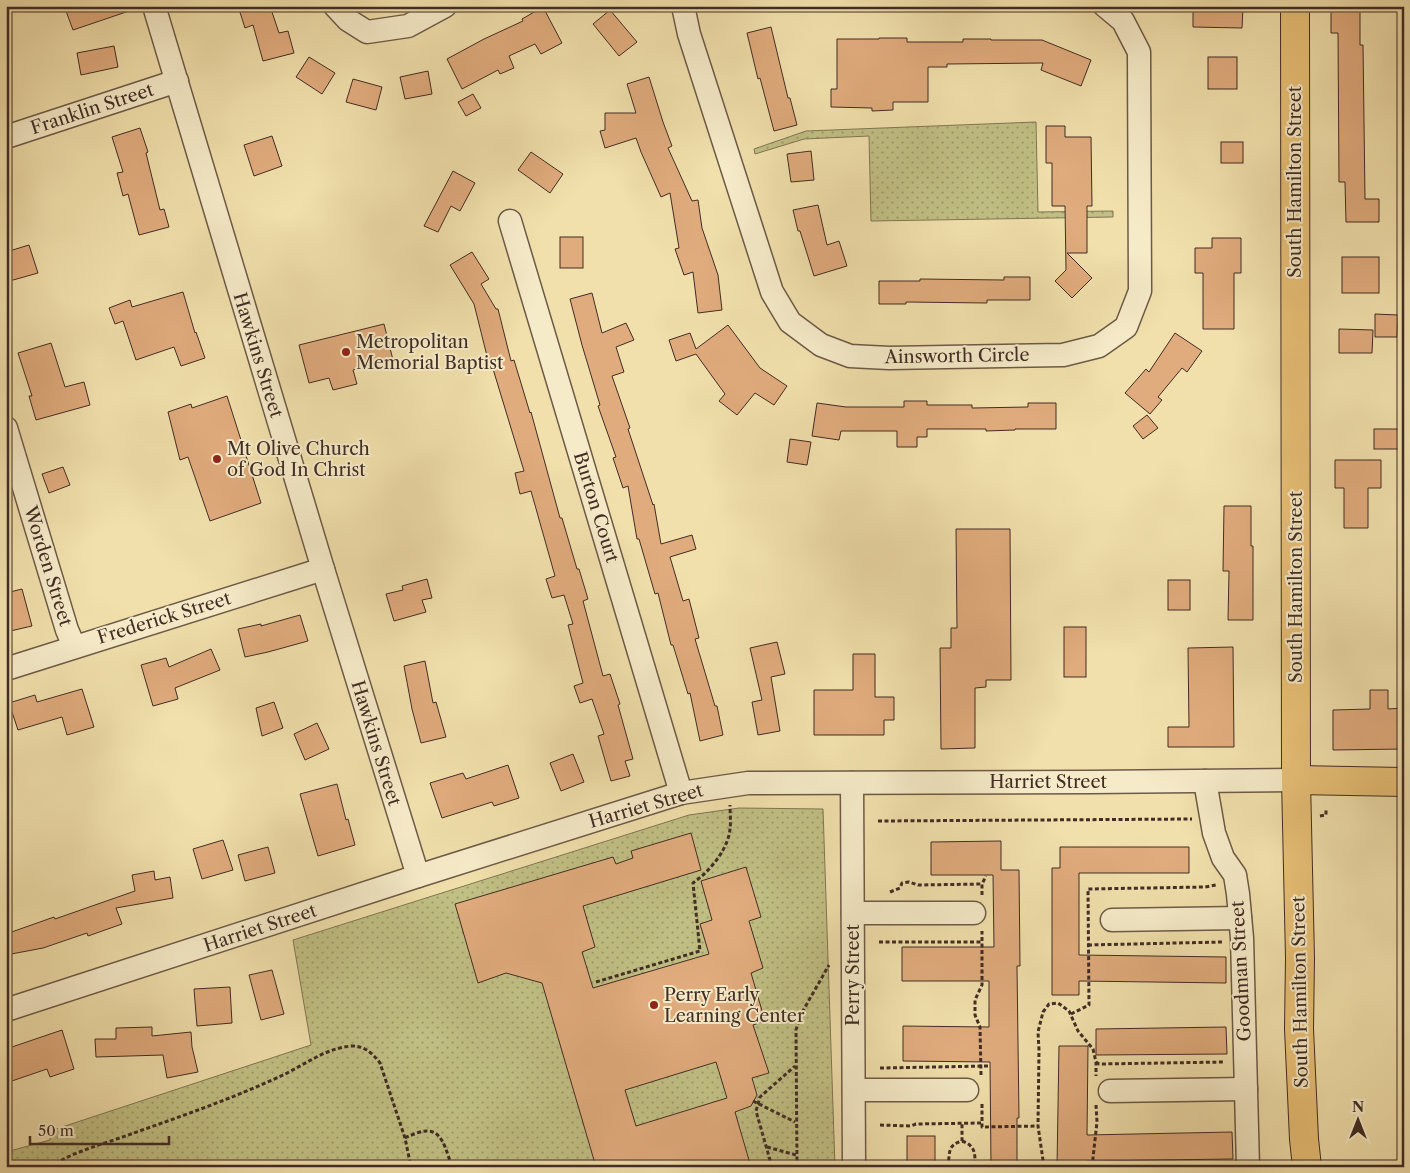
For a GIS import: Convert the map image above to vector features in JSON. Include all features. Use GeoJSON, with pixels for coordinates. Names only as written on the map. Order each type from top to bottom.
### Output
{"type":"FeatureCollection","features":[{"type":"Feature","properties":{"kind":"main road","name":"South Hamilton Street"},"geometry":{"type":"LineString","coordinates":[[1294,6],[1296,780],[1300,958],[1298,1029],[1307,1167]]}},
{"type":"Feature","properties":{"kind":"main road","name":"Harriet Street"},"geometry":{"type":"LineString","coordinates":[[1296,780],[1404,782]]}},
{"type":"Feature","properties":{"kind":"street","name":"Hawkins Street"},"geometry":{"type":"LineString","coordinates":[[154,6],[323,569],[418,876]]}},
{"type":"Feature","properties":{"kind":"street"},"geometry":{"type":"LineString","coordinates":[[336,6],[348,20],[367,32],[408,26],[445,6]]}},
{"type":"Feature","properties":{"kind":"street","name":"Ainsworth Circle"},"geometry":{"type":"LineString","coordinates":[[683,6],[689,34],[772,292],[790,322],[821,345],[850,356],[889,358],[1063,355],[1099,346],[1126,327],[1140,291],[1139,52],[1123,21],[1105,6]]}},
{"type":"Feature","properties":{"kind":"street","name":"Franklin Street"},"geometry":{"type":"LineString","coordinates":[[6,136],[177,81]]}},
{"type":"Feature","properties":{"kind":"street","name":"Burton Court"},"geometry":{"type":"LineString","coordinates":[[510,221],[681,792]]}},
{"type":"Feature","properties":{"kind":"street","name":"Worden Street"},"geometry":{"type":"LineString","coordinates":[[6,428],[67,630],[74,646]]}},
{"type":"Feature","properties":{"kind":"street","name":"Frederick Street"},"geometry":{"type":"LineString","coordinates":[[6,668],[323,569]]}},
{"type":"Feature","properties":{"kind":"street","name":"Harriet Street"},"geometry":{"type":"LineString","coordinates":[[6,1010],[681,792],[748,783],[1296,780]]}},
{"type":"Feature","properties":{"kind":"street","name":"Goodman Street"},"geometry":{"type":"LineString","coordinates":[[1205,781],[1214,833],[1223,858],[1235,875],[1240,918],[1248,1167]]}},
{"type":"Feature","properties":{"kind":"street","name":"Perry Street"},"geometry":{"type":"LineString","coordinates":[[852,783],[854,1167]]}},
{"type":"Feature","properties":{"kind":"street"},"geometry":{"type":"LineString","coordinates":[[853,913],[979,913]]}},
{"type":"Feature","properties":{"kind":"street"},"geometry":{"type":"LineString","coordinates":[[1112,920],[1240,918]]}},
{"type":"Feature","properties":{"kind":"street"},"geometry":{"type":"LineString","coordinates":[[854,1090],[977,1087]]}},
{"type":"Feature","properties":{"kind":"street"},"geometry":{"type":"LineString","coordinates":[[1101,1091],[1246,1089]]}},
{"type":"Feature","properties":{"kind":"path"},"geometry":{"type":"LineString","coordinates":[[596,982],[700,952],[692,883],[703,876],[726,846],[730,829],[730,806]]}},
{"type":"Feature","properties":{"kind":"path"},"geometry":{"type":"LineString","coordinates":[[1320,816],[1326,815],[1326,809]]}},
{"type":"Feature","properties":{"kind":"path"},"geometry":{"type":"LineString","coordinates":[[878,821],[1200,819]]}},
{"type":"Feature","properties":{"kind":"path"},"geometry":{"type":"LineString","coordinates":[[986,876],[982,884],[979,913],[982,942],[982,985],[975,1000],[975,1015],[980,1027],[981,1066],[977,1087],[982,1127],[1038,1126]]}},
{"type":"Feature","properties":{"kind":"path"},"geometry":{"type":"LineString","coordinates":[[886,894],[900,888],[902,883],[909,882],[918,885],[982,884]]}},
{"type":"Feature","properties":{"kind":"path"},"geometry":{"type":"LineString","coordinates":[[1071,1014],[1089,1005],[1088,889],[1205,887],[1221,884]]}},
{"type":"Feature","properties":{"kind":"path"},"geometry":{"type":"LineString","coordinates":[[879,942],[982,942]]}},
{"type":"Feature","properties":{"kind":"path"},"geometry":{"type":"LineString","coordinates":[[1088,945],[1230,942]]}},
{"type":"Feature","properties":{"kind":"path"},"geometry":{"type":"LineString","coordinates":[[796,1167],[796,1030],[800,1016],[829,965]]}},
{"type":"Feature","properties":{"kind":"path"},"geometry":{"type":"LineString","coordinates":[[1044,1167],[1038,1126],[1038,1032],[1043,1012],[1048,1004],[1058,1003],[1069,1010],[1078,1031],[1093,1049],[1096,1062],[1101,1091],[1092,1167]]}},
{"type":"Feature","properties":{"kind":"path"},"geometry":{"type":"LineString","coordinates":[[50,1167],[69,1156],[179,1117],[279,1077],[315,1057],[333,1050],[354,1046],[364,1048],[372,1053],[380,1062],[405,1138],[411,1167]]}},
{"type":"Feature","properties":{"kind":"path"},"geometry":{"type":"LineString","coordinates":[[1096,1062],[1099,1064],[1232,1062]]}},
{"type":"Feature","properties":{"kind":"path"},"geometry":{"type":"LineString","coordinates":[[772,1167],[756,1111],[760,1097],[796,1065]]}},
{"type":"Feature","properties":{"kind":"path"},"geometry":{"type":"LineString","coordinates":[[879,1068],[988,1066]]}},
{"type":"Feature","properties":{"kind":"path"},"geometry":{"type":"LineString","coordinates":[[753,1101],[795,1122]]}},
{"type":"Feature","properties":{"kind":"path"},"geometry":{"type":"LineString","coordinates":[[962,1123],[962,1141]]}},
{"type":"Feature","properties":{"kind":"path"},"geometry":{"type":"LineString","coordinates":[[880,1125],[911,1126],[916,1124],[982,1123]]}},
{"type":"Feature","properties":{"kind":"path"},"geometry":{"type":"LineString","coordinates":[[405,1138],[423,1130],[435,1133],[443,1141],[452,1167]]}},
{"type":"Feature","properties":{"kind":"path"},"geometry":{"type":"LineString","coordinates":[[948,1167],[950,1149],[954,1143],[962,1141],[970,1144],[975,1152],[975,1167]]}},
{"type":"Feature","properties":{"kind":"path"},"geometry":{"type":"LineString","coordinates":[[767,1147],[796,1155]]}},
{"type":"Feature","properties":{"kind":"shaded area"},"geometry":{"type":"Polygon","coordinates":[[[1036,122],[1038,212],[1113,211],[1113,217],[871,221],[869,136],[804,139],[755,154],[754,149],[806,131],[1036,122]]]}},
{"type":"Feature","properties":{"kind":"shaded area"},"geometry":{"type":"Polygon","coordinates":[[[739,808],[823,809],[835,1167],[6,1167],[6,1152],[50,1140],[50,1131],[311,1045],[293,940],[689,815],[739,808]]]}},
{"type":"Feature","properties":{"kind":"building"},"geometry":{"type":"Polygon","coordinates":[[[81,6],[135,6],[135,9],[73,30],[66,11],[81,6]]]}},
{"type":"Feature","properties":{"kind":"building"},"geometry":{"type":"Polygon","coordinates":[[[238,6],[270,6],[279,33],[288,31],[294,53],[263,61],[253,25],[245,28],[238,6]]]}},
{"type":"Feature","properties":{"kind":"building"},"geometry":{"type":"Polygon","coordinates":[[[1243,6],[1242,28],[1193,27],[1193,7],[1243,6]]]}},
{"type":"Feature","properties":{"kind":"building"},"geometry":{"type":"Polygon","coordinates":[[[543,7],[562,43],[541,54],[535,44],[509,56],[514,68],[500,74],[498,70],[462,89],[447,59],[523,21],[522,19],[543,7]]]}},
{"type":"Feature","properties":{"kind":"building"},"geometry":{"type":"Polygon","coordinates":[[[1331,9],[1360,9],[1360,45],[1363,45],[1365,199],[1379,199],[1379,222],[1346,222],[1345,182],[1339,182],[1338,33],[1331,33],[1331,9]]]}},
{"type":"Feature","properties":{"kind":"building"},"geometry":{"type":"Polygon","coordinates":[[[610,10],[637,42],[619,56],[593,24],[610,10]]]}},
{"type":"Feature","properties":{"kind":"building"},"geometry":{"type":"Polygon","coordinates":[[[771,27],[788,98],[790,98],[797,125],[774,131],[760,78],[758,79],[747,33],[771,27]]]}},
{"type":"Feature","properties":{"kind":"building"},"geometry":{"type":"Polygon","coordinates":[[[907,38],[907,42],[963,42],[963,39],[1042,40],[1091,60],[1081,86],[1041,70],[1043,63],[947,64],[947,67],[928,67],[928,102],[893,102],[893,110],[872,111],[872,108],[831,107],[831,89],[837,89],[837,39],[907,38]]]}},
{"type":"Feature","properties":{"kind":"building"},"geometry":{"type":"Polygon","coordinates":[[[114,46],[118,67],[81,75],[77,53],[114,46]]]}},
{"type":"Feature","properties":{"kind":"building"},"geometry":{"type":"Polygon","coordinates":[[[309,57],[335,73],[322,94],[296,77],[309,57]]]}},
{"type":"Feature","properties":{"kind":"building"},"geometry":{"type":"Polygon","coordinates":[[[1208,57],[1237,57],[1237,89],[1208,89],[1208,57]]]}},
{"type":"Feature","properties":{"kind":"building"},"geometry":{"type":"Polygon","coordinates":[[[428,71],[432,94],[405,99],[400,77],[428,71]]]}},
{"type":"Feature","properties":{"kind":"building"},"geometry":{"type":"Polygon","coordinates":[[[649,77],[672,146],[668,148],[692,201],[698,200],[702,228],[718,275],[722,310],[698,313],[693,272],[684,275],[675,249],[679,248],[670,193],[661,197],[636,138],[605,148],[600,131],[605,130],[605,113],[636,113],[627,84],[649,77]]]}},
{"type":"Feature","properties":{"kind":"building"},"geometry":{"type":"Polygon","coordinates":[[[353,79],[382,87],[376,110],[346,102],[353,79]]]}},
{"type":"Feature","properties":{"kind":"building"},"geometry":{"type":"Polygon","coordinates":[[[473,94],[481,108],[466,116],[458,102],[473,94]]]}},
{"type":"Feature","properties":{"kind":"building"},"geometry":{"type":"Polygon","coordinates":[[[1046,126],[1065,126],[1065,137],[1091,137],[1092,206],[1087,206],[1087,253],[1067,253],[1092,278],[1072,298],[1055,281],[1066,270],[1065,206],[1052,206],[1052,163],[1046,163],[1046,126]]]}},
{"type":"Feature","properties":{"kind":"building"},"geometry":{"type":"Polygon","coordinates":[[[140,128],[148,152],[146,153],[160,210],[164,209],[169,227],[139,235],[128,194],[123,196],[117,173],[123,172],[112,137],[140,128]]]}},
{"type":"Feature","properties":{"kind":"building"},"geometry":{"type":"Polygon","coordinates":[[[272,136],[282,166],[254,176],[244,145],[272,136]]]}},
{"type":"Feature","properties":{"kind":"building"},"geometry":{"type":"Polygon","coordinates":[[[1221,142],[1243,142],[1243,163],[1221,163],[1221,142]]]}},
{"type":"Feature","properties":{"kind":"building"},"geometry":{"type":"Polygon","coordinates":[[[811,151],[814,180],[791,182],[787,154],[811,151]]]}},
{"type":"Feature","properties":{"kind":"building"},"geometry":{"type":"Polygon","coordinates":[[[531,152],[563,174],[550,193],[518,170],[531,152]]]}},
{"type":"Feature","properties":{"kind":"building"},"geometry":{"type":"Polygon","coordinates":[[[453,171],[475,183],[460,211],[451,206],[438,232],[424,226],[453,171]]]}},
{"type":"Feature","properties":{"kind":"building"},"geometry":{"type":"Polygon","coordinates":[[[818,205],[827,245],[839,241],[847,266],[814,276],[800,231],[798,231],[793,210],[818,205]]]}},
{"type":"Feature","properties":{"kind":"building"},"geometry":{"type":"Polygon","coordinates":[[[560,237],[583,237],[583,268],[560,268],[560,237]]]}},
{"type":"Feature","properties":{"kind":"building"},"geometry":{"type":"Polygon","coordinates":[[[1212,238],[1241,238],[1241,273],[1234,273],[1234,329],[1203,329],[1203,273],[1195,273],[1195,248],[1212,248],[1212,238]]]}},
{"type":"Feature","properties":{"kind":"building"},"geometry":{"type":"Polygon","coordinates":[[[29,245],[38,273],[6,282],[6,252],[29,245]]]}},
{"type":"Feature","properties":{"kind":"building"},"geometry":{"type":"Polygon","coordinates":[[[472,252],[489,279],[481,284],[496,309],[498,309],[511,361],[514,360],[531,412],[560,518],[562,518],[588,599],[583,601],[603,676],[610,674],[620,704],[618,705],[633,759],[625,761],[630,776],[611,781],[598,736],[604,734],[592,699],[580,703],[574,686],[583,683],[568,625],[573,624],[564,595],[552,598],[546,579],[555,576],[531,491],[520,494],[515,473],[524,471],[490,359],[488,360],[474,304],[450,265],[472,252]]]}},
{"type":"Feature","properties":{"kind":"building"},"geometry":{"type":"Polygon","coordinates":[[[1342,257],[1379,257],[1379,293],[1342,293],[1342,257]]]}},
{"type":"Feature","properties":{"kind":"building"},"geometry":{"type":"Polygon","coordinates":[[[1004,277],[1030,277],[1030,300],[987,300],[987,303],[906,302],[906,304],[879,304],[879,281],[920,281],[920,279],[1004,280],[1004,277]]]}},
{"type":"Feature","properties":{"kind":"building"},"geometry":{"type":"Polygon","coordinates":[[[183,292],[195,333],[205,358],[181,366],[174,347],[136,360],[123,321],[115,324],[109,308],[130,300],[132,307],[183,292]]]}},
{"type":"Feature","properties":{"kind":"building"},"geometry":{"type":"Polygon","coordinates":[[[592,293],[602,333],[626,323],[634,340],[616,347],[624,372],[612,376],[654,504],[661,544],[692,535],[696,549],[670,557],[683,601],[689,599],[699,638],[695,639],[715,706],[717,706],[723,735],[700,741],[690,693],[688,694],[673,645],[671,645],[658,593],[655,594],[639,539],[637,539],[628,486],[623,488],[613,458],[616,457],[598,406],[600,405],[570,299],[592,293]]]}},
{"type":"Feature","properties":{"kind":"building"},"geometry":{"type":"Polygon","coordinates":[[[1375,314],[1398,315],[1397,337],[1375,337],[1375,314]]]}},
{"type":"Feature","properties":{"kind":"building","name":"Metropolitan Memorial Baptist"},"geometry":{"type":"Polygon","coordinates":[[[384,324],[393,360],[353,370],[357,384],[333,390],[329,378],[309,383],[299,345],[384,324]]]}},
{"type":"Feature","properties":{"kind":"building"},"geometry":{"type":"Polygon","coordinates":[[[728,325],[760,368],[787,386],[774,405],[755,393],[737,415],[719,401],[725,394],[696,354],[676,361],[669,340],[690,333],[696,349],[728,325]]]}},
{"type":"Feature","properties":{"kind":"building"},"geometry":{"type":"Polygon","coordinates":[[[1339,329],[1373,330],[1372,353],[1339,353],[1339,329]]]}},
{"type":"Feature","properties":{"kind":"building"},"geometry":{"type":"Polygon","coordinates":[[[1175,333],[1202,351],[1187,372],[1182,368],[1158,397],[1162,400],[1150,414],[1125,393],[1146,369],[1149,372],[1175,333]]]}},
{"type":"Feature","properties":{"kind":"building"},"geometry":{"type":"Polygon","coordinates":[[[51,343],[65,387],[84,382],[90,405],[36,420],[29,396],[32,396],[18,353],[51,343]]]}},
{"type":"Feature","properties":{"kind":"building","name":"Mt Olive Church of God In Christ"},"geometry":{"type":"Polygon","coordinates":[[[227,396],[261,503],[210,521],[188,457],[180,460],[168,412],[191,404],[192,408],[227,396]]]}},
{"type":"Feature","properties":{"kind":"building"},"geometry":{"type":"Polygon","coordinates":[[[904,401],[927,401],[927,405],[972,405],[972,408],[1028,407],[1028,403],[1056,403],[1056,429],[986,431],[986,429],[927,429],[927,437],[917,437],[917,447],[897,447],[897,431],[841,431],[839,440],[812,436],[817,403],[846,407],[904,407],[904,401]]]}},
{"type":"Feature","properties":{"kind":"building"},"geometry":{"type":"Polygon","coordinates":[[[1147,415],[1158,428],[1143,439],[1133,426],[1147,415]]]}},
{"type":"Feature","properties":{"kind":"building"},"geometry":{"type":"Polygon","coordinates":[[[1374,429],[1401,429],[1401,449],[1374,449],[1374,429]]]}},
{"type":"Feature","properties":{"kind":"building"},"geometry":{"type":"Polygon","coordinates":[[[790,439],[811,442],[807,465],[787,462],[790,439]]]}},
{"type":"Feature","properties":{"kind":"building"},"geometry":{"type":"Polygon","coordinates":[[[1335,460],[1381,460],[1381,488],[1368,488],[1368,528],[1344,528],[1344,488],[1335,488],[1335,460]]]}},
{"type":"Feature","properties":{"kind":"building"},"geometry":{"type":"Polygon","coordinates":[[[63,467],[70,485],[49,493],[42,474],[63,467]]]}},
{"type":"Feature","properties":{"kind":"building"},"geometry":{"type":"Polygon","coordinates":[[[1224,506],[1251,506],[1253,620],[1228,620],[1229,571],[1223,571],[1224,506]]]}},
{"type":"Feature","properties":{"kind":"building"},"geometry":{"type":"Polygon","coordinates":[[[956,529],[1010,529],[1011,680],[986,680],[986,687],[975,688],[975,748],[941,749],[940,648],[951,648],[951,628],[957,628],[956,529]]]}},
{"type":"Feature","properties":{"kind":"building"},"geometry":{"type":"Polygon","coordinates":[[[427,579],[432,598],[422,600],[426,612],[394,621],[386,594],[403,590],[402,586],[427,579]]]}},
{"type":"Feature","properties":{"kind":"building"},"geometry":{"type":"Polygon","coordinates":[[[1168,580],[1190,580],[1190,610],[1168,610],[1168,580]]]}},
{"type":"Feature","properties":{"kind":"building"},"geometry":{"type":"Polygon","coordinates":[[[22,589],[32,626],[6,632],[6,593],[22,589]]]}},
{"type":"Feature","properties":{"kind":"building"},"geometry":{"type":"Polygon","coordinates":[[[300,615],[308,641],[245,657],[238,629],[261,624],[261,626],[300,615]]]}},
{"type":"Feature","properties":{"kind":"building"},"geometry":{"type":"Polygon","coordinates":[[[1064,627],[1086,627],[1086,677],[1064,677],[1064,627]]]}},
{"type":"Feature","properties":{"kind":"building"},"geometry":{"type":"Polygon","coordinates":[[[777,642],[785,674],[771,677],[780,731],[758,735],[752,702],[762,700],[750,648],[777,642]]]}},
{"type":"Feature","properties":{"kind":"building"},"geometry":{"type":"Polygon","coordinates":[[[1233,647],[1234,747],[1168,747],[1168,727],[1189,727],[1188,648],[1233,647]]]}},
{"type":"Feature","properties":{"kind":"building"},"geometry":{"type":"Polygon","coordinates":[[[211,649],[220,670],[175,688],[178,699],[153,706],[141,665],[166,658],[169,667],[211,649]]]}},
{"type":"Feature","properties":{"kind":"building"},"geometry":{"type":"Polygon","coordinates":[[[853,654],[875,654],[875,697],[894,697],[894,720],[884,720],[884,735],[814,735],[814,690],[853,690],[853,654]]]}},
{"type":"Feature","properties":{"kind":"building"},"geometry":{"type":"Polygon","coordinates":[[[425,661],[433,703],[436,702],[446,737],[421,743],[404,666],[425,661]]]}},
{"type":"Feature","properties":{"kind":"building"},"geometry":{"type":"Polygon","coordinates":[[[82,689],[94,727],[67,735],[62,717],[18,730],[9,703],[35,695],[37,702],[82,689]]]}},
{"type":"Feature","properties":{"kind":"building"},"geometry":{"type":"Polygon","coordinates":[[[1370,690],[1388,690],[1388,709],[1404,708],[1404,749],[1333,750],[1333,710],[1370,709],[1370,690]]]}},
{"type":"Feature","properties":{"kind":"building"},"geometry":{"type":"Polygon","coordinates":[[[274,702],[283,728],[262,736],[256,708],[274,702]]]}},
{"type":"Feature","properties":{"kind":"building"},"geometry":{"type":"Polygon","coordinates":[[[317,723],[329,749],[305,760],[294,734],[317,723]]]}},
{"type":"Feature","properties":{"kind":"building"},"geometry":{"type":"Polygon","coordinates":[[[573,754],[584,782],[561,791],[550,763],[573,754]]]}},
{"type":"Feature","properties":{"kind":"building"},"geometry":{"type":"Polygon","coordinates":[[[508,765],[519,798],[494,806],[492,802],[442,818],[430,783],[463,773],[466,779],[508,765]]]}},
{"type":"Feature","properties":{"kind":"building"},"geometry":{"type":"Polygon","coordinates":[[[337,784],[346,820],[348,819],[355,845],[318,856],[300,794],[337,784]]]}},
{"type":"Feature","properties":{"kind":"building","name":"Perry Early Learning Center"},"geometry":{"type":"Polygon","coordinates":[[[691,833],[701,870],[583,906],[595,947],[582,952],[593,988],[709,954],[700,924],[712,920],[701,881],[746,867],[761,917],[749,921],[763,968],[751,973],[765,1021],[753,1025],[769,1073],[752,1078],[757,1095],[751,1106],[735,1112],[751,1167],[596,1167],[542,983],[506,973],[478,983],[455,904],[613,857],[616,864],[633,858],[631,851],[691,833]],[[716,1062],[625,1090],[636,1126],[727,1098],[716,1062]]]}},
{"type":"Feature","properties":{"kind":"building"},"geometry":{"type":"Polygon","coordinates":[[[223,840],[233,870],[202,879],[193,849],[223,840]]]}},
{"type":"Feature","properties":{"kind":"building"},"geometry":{"type":"Polygon","coordinates":[[[1001,841],[1001,870],[1019,870],[1020,966],[1017,966],[1019,1118],[1017,1118],[1017,1167],[991,1167],[990,1062],[903,1061],[903,1026],[989,1027],[989,981],[902,981],[902,947],[994,947],[993,875],[931,875],[931,842],[1001,841]]]}},
{"type":"Feature","properties":{"kind":"building"},"geometry":{"type":"Polygon","coordinates":[[[268,847],[275,873],[245,881],[238,855],[268,847]]]}},
{"type":"Feature","properties":{"kind":"building"},"geometry":{"type":"Polygon","coordinates":[[[1060,847],[1189,847],[1189,873],[1079,873],[1079,955],[1226,957],[1226,983],[1079,981],[1079,995],[1052,995],[1052,868],[1060,868],[1060,847]]]}},
{"type":"Feature","properties":{"kind":"building"},"geometry":{"type":"Polygon","coordinates":[[[154,871],[155,880],[170,877],[173,898],[116,908],[122,924],[88,936],[87,933],[43,948],[6,955],[6,934],[135,891],[132,875],[154,871]]]}},
{"type":"Feature","properties":{"kind":"building"},"geometry":{"type":"Polygon","coordinates":[[[272,970],[284,1014],[261,1020],[249,975],[272,970]]]}},
{"type":"Feature","properties":{"kind":"building"},"geometry":{"type":"Polygon","coordinates":[[[230,987],[232,1023],[197,1026],[194,989],[230,987]]]}},
{"type":"Feature","properties":{"kind":"building"},"geometry":{"type":"Polygon","coordinates":[[[152,1027],[152,1036],[191,1032],[192,1047],[198,1072],[167,1078],[163,1055],[96,1057],[95,1039],[116,1039],[116,1028],[152,1027]]]}},
{"type":"Feature","properties":{"kind":"building"},"geometry":{"type":"Polygon","coordinates":[[[1226,1027],[1227,1054],[1096,1055],[1096,1029],[1226,1027]]]}},
{"type":"Feature","properties":{"kind":"building"},"geometry":{"type":"Polygon","coordinates":[[[62,1030],[74,1069],[50,1077],[47,1069],[6,1083],[6,1049],[62,1030]]]}},
{"type":"Feature","properties":{"kind":"building"},"geometry":{"type":"Polygon","coordinates":[[[1059,1046],[1088,1046],[1087,1135],[1232,1132],[1233,1159],[1087,1161],[1087,1167],[1057,1167],[1059,1046]]]}},
{"type":"Feature","properties":{"kind":"building"},"geometry":{"type":"Polygon","coordinates":[[[907,1136],[935,1136],[935,1167],[907,1167],[907,1136]]]}},
{"type":"Feature","properties":{"kind":"place","name":"Metropolitan Memorial Baptist"},"geometry":{"type":"Point","coordinates":[346,352]}},
{"type":"Feature","properties":{"kind":"place","name":"Mt Olive Church of God In Christ"},"geometry":{"type":"Point","coordinates":[217,459]}},
{"type":"Feature","properties":{"kind":"place","name":"Perry Early Learning Center"},"geometry":{"type":"Point","coordinates":[654,1005]}}]}
